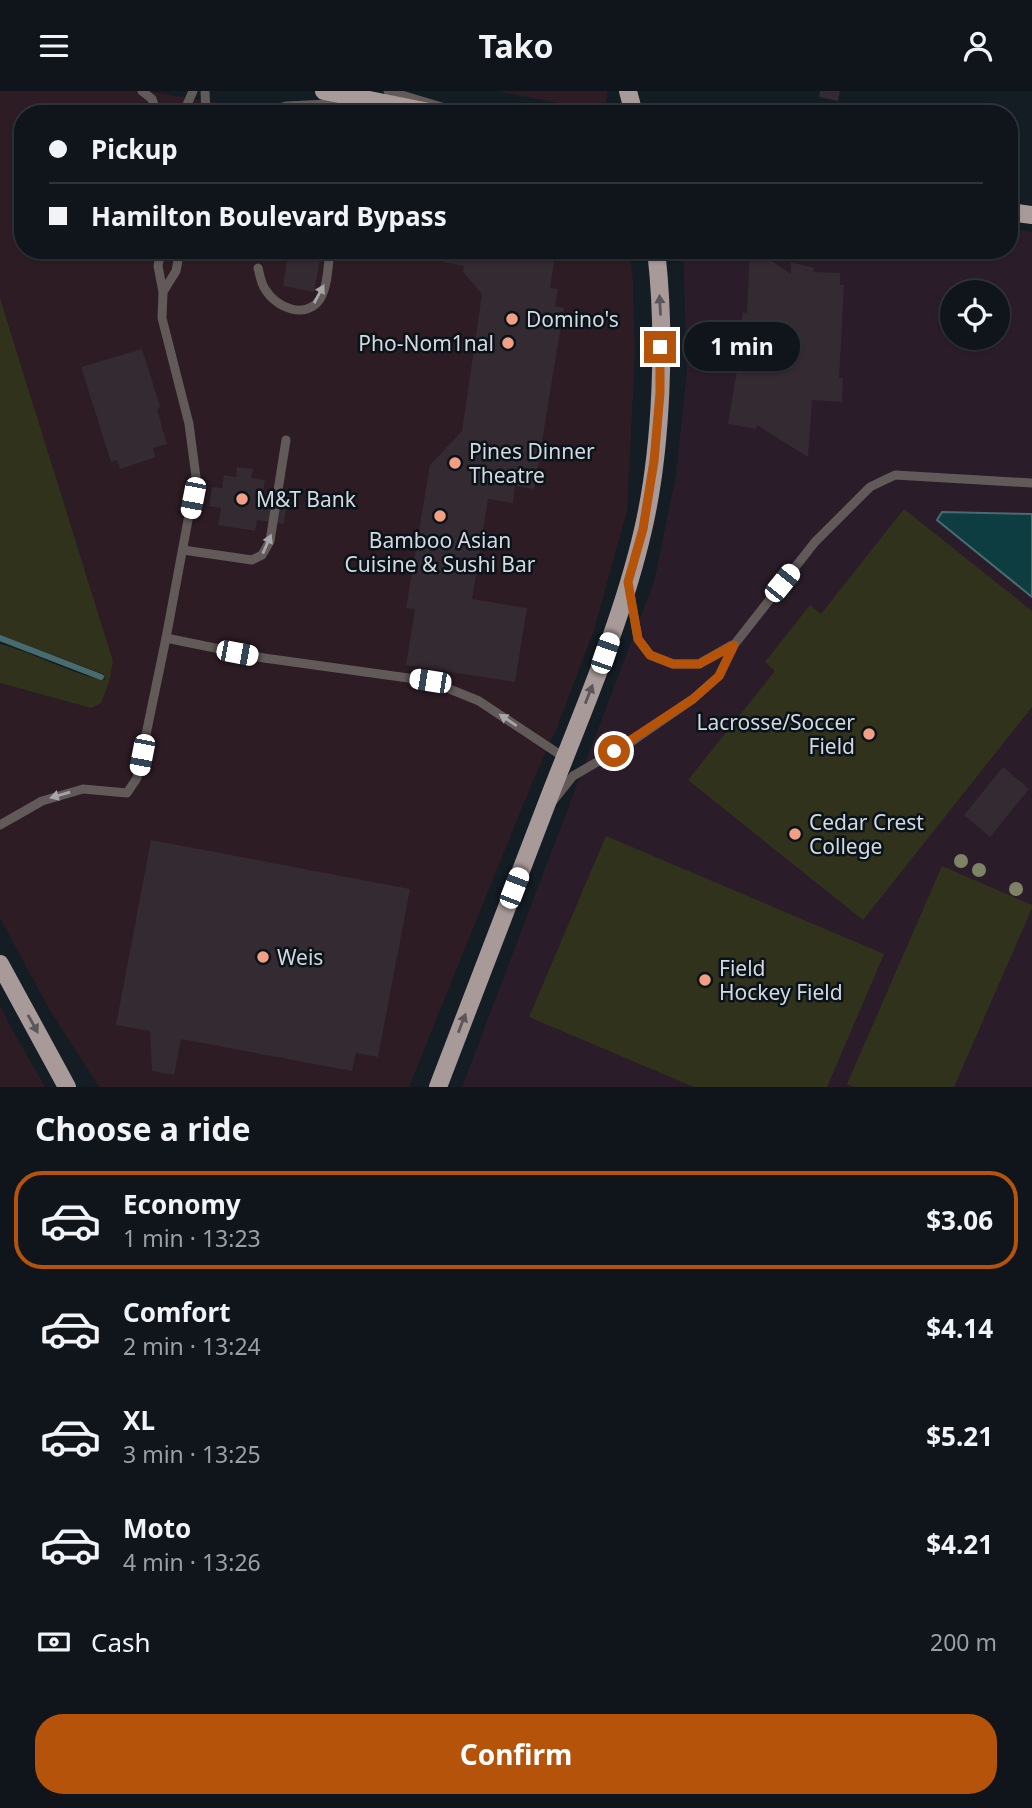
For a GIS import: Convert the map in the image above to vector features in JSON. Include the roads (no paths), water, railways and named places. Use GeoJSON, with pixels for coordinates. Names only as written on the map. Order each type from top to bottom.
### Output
{"type":"FeatureCollection","features":[{"type":"Feature","properties":{"kind":"main road"},"geometry":{"type":"LineString","coordinates":[[324,91],[381,96],[410,105]]}},
{"type":"Feature","properties":{"kind":"main road"},"geometry":{"type":"LineString","coordinates":[[438,1087],[605,653],[643,529],[660,393],[661,324],[657,259]]}},
{"type":"Feature","properties":{"kind":"main road"},"geometry":{"type":"LineString","coordinates":[[0,964],[67,1087]]}},
{"type":"Feature","properties":{"kind":"lane"},"geometry":{"type":"LineString","coordinates":[[142,91],[152,99],[154,105]]}},
{"type":"Feature","properties":{"kind":"lane"},"geometry":{"type":"LineString","coordinates":[[296,105],[381,96],[423,105]]}},
{"type":"Feature","properties":{"kind":"lane"},"geometry":{"type":"LineString","coordinates":[[0,825],[42,800],[83,789],[127,793],[137,778],[196,477],[189,424],[162,318],[163,292],[159,259]]}},
{"type":"Feature","properties":{"kind":"lane"},"geometry":{"type":"LineString","coordinates":[[163,292],[176,271],[179,259]]}},
{"type":"Feature","properties":{"kind":"lane"},"geometry":{"type":"LineString","coordinates":[[258,268],[265,289],[278,303],[292,311],[308,309],[319,300],[324,288],[329,259]]}},
{"type":"Feature","properties":{"kind":"lane"},"geometry":{"type":"LineString","coordinates":[[183,550],[251,560],[262,555],[270,541],[286,440]]}},
{"type":"Feature","properties":{"kind":"lane"},"geometry":{"type":"LineString","coordinates":[[543,814],[573,776],[628,744],[693,699],[719,676],[734,645],[815,542],[870,487],[895,475],[1032,483]]}},
{"type":"Feature","properties":{"kind":"lane"},"geometry":{"type":"LineString","coordinates":[[628,582],[638,639],[650,655],[673,664],[699,664],[734,645]]}},
{"type":"Feature","properties":{"kind":"lane"},"geometry":{"type":"LineString","coordinates":[[166,638],[264,658],[430,681],[479,701],[565,758]]}},
{"type":"Feature","properties":{"kind":"waterway"},"geometry":{"type":"LineString","coordinates":[[0,638],[101,677]]}},
{"type":"Feature","properties":{"kind":"place","name":"Domino's"},"geometry":{"type":"Point","coordinates":[512,319]}},
{"type":"Feature","properties":{"kind":"place","name":"Pho-Nom1nal"},"geometry":{"type":"Point","coordinates":[508,343]}},
{"type":"Feature","properties":{"kind":"place","name":"Pines Dinner Theatre"},"geometry":{"type":"Point","coordinates":[455,463]}},
{"type":"Feature","properties":{"kind":"place","name":"M&T Bank"},"geometry":{"type":"Point","coordinates":[242,499]}},
{"type":"Feature","properties":{"kind":"place","name":"Bamboo Asian Cuisine & Sushi Bar"},"geometry":{"type":"Point","coordinates":[440,516]}},
{"type":"Feature","properties":{"kind":"place","name":"Lacrosse/Soccer Field"},"geometry":{"type":"Point","coordinates":[869,734]}},
{"type":"Feature","properties":{"kind":"place","name":"Cedar Crest College"},"geometry":{"type":"Point","coordinates":[795,834]}},
{"type":"Feature","properties":{"kind":"place","name":"Weis"},"geometry":{"type":"Point","coordinates":[263,957]}},
{"type":"Feature","properties":{"kind":"place","name":"Field Hockey Field"},"geometry":{"type":"Point","coordinates":[705,980]}}]}
